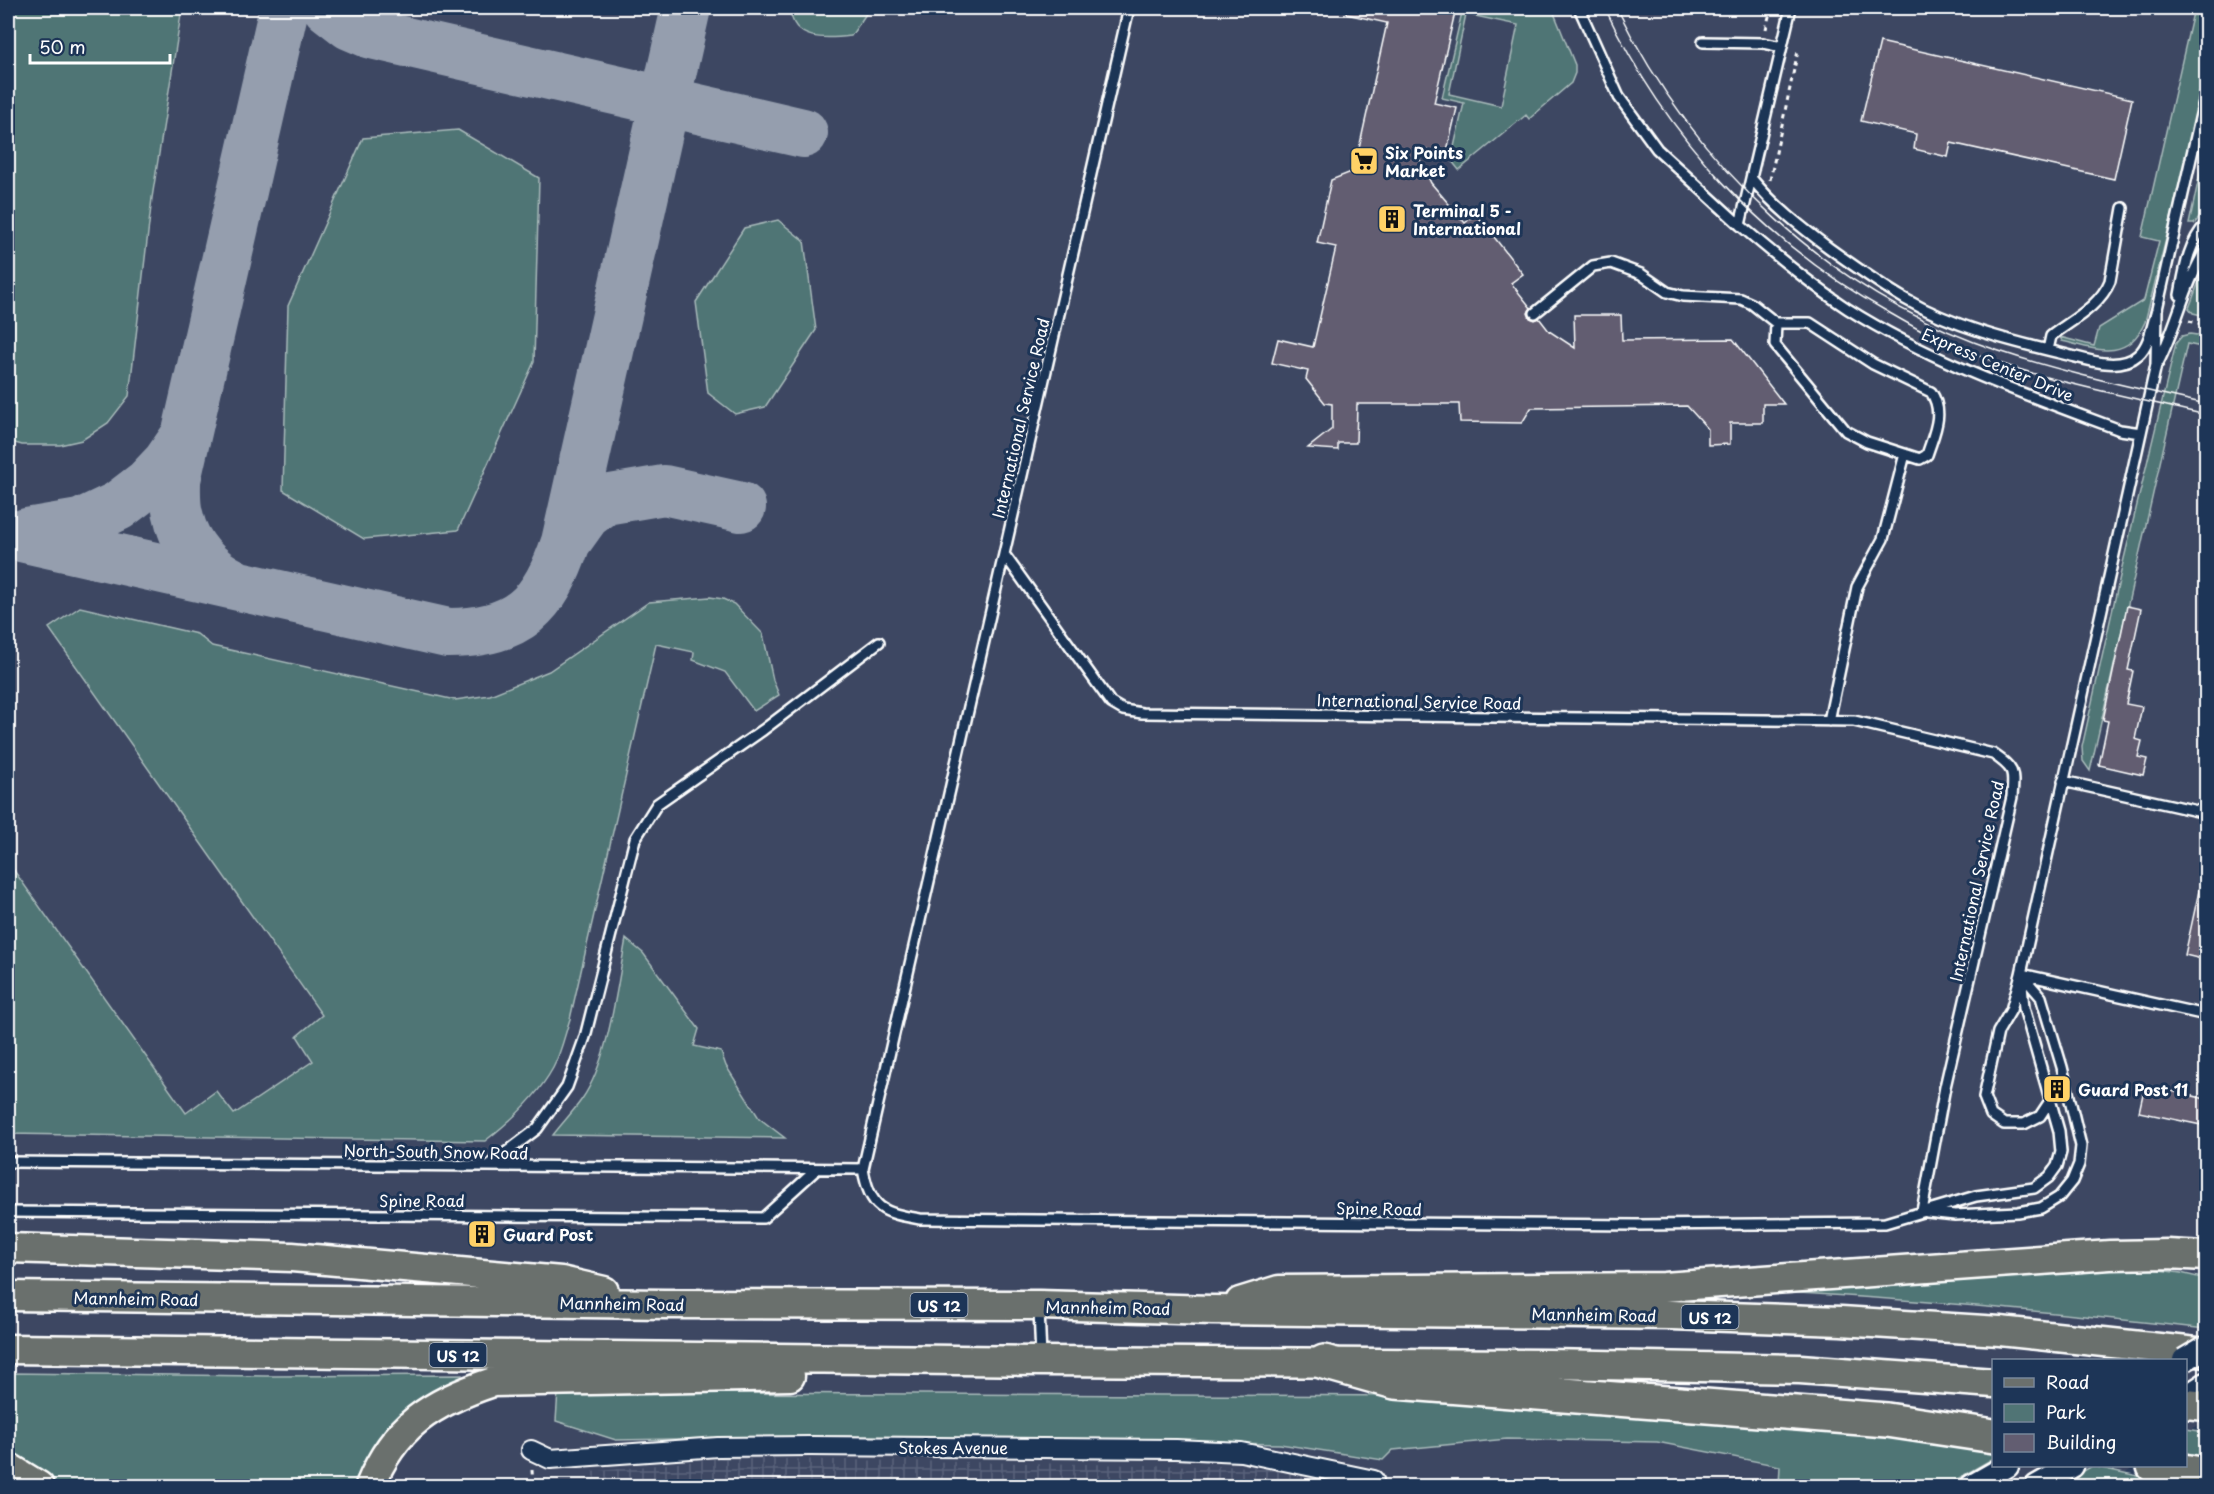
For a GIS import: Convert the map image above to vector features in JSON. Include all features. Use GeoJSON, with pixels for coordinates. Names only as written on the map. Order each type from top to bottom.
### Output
{"type":"FeatureCollection","features":[{"type":"Feature","properties":{"kind":"highway"},"geometry":{"type":"LineString","coordinates":[[1324,1362],[1395,1382],[1887,1420],[1992,1436]]}},
{"type":"Feature","properties":{"kind":"highway"},"geometry":{"type":"LineString","coordinates":[[2160,1467],[2206,1475]]}},
{"type":"Feature","properties":{"kind":"main road"},"geometry":{"type":"LineString","coordinates":[[8,1248],[315,1259],[561,1281],[665,1304]]}},
{"type":"Feature","properties":{"kind":"main road"},"geometry":{"type":"LineString","coordinates":[[1212,1310],[1279,1290],[1664,1287],[2110,1255],[2206,1256]]}},
{"type":"Feature","properties":{"kind":"main road","name":"Mannheim Road"},"geometry":{"type":"LineString","coordinates":[[8,1296],[665,1304],[1039,1305],[1212,1310],[1671,1315],[1841,1321],[2000,1331],[2206,1353]]}},
{"type":"Feature","properties":{"kind":"main road","name":"US 12"},"geometry":{"type":"LineString","coordinates":[[8,1349],[1800,1369],[1992,1383]]}},
{"type":"Feature","properties":{"kind":"main road"},"geometry":{"type":"LineString","coordinates":[[370,1486],[388,1449],[410,1424],[434,1407],[466,1391],[493,1382],[842,1376],[908,1359]]}},
{"type":"Feature","properties":{"kind":"main road"},"geometry":{"type":"LineString","coordinates":[[2187,1404],[2206,1406]]}},
{"type":"Feature","properties":{"kind":"main road"},"geometry":{"type":"LineString","coordinates":[[9,1470],[39,1486]]}},
{"type":"Feature","properties":{"kind":"street"},"geometry":{"type":"LineString","coordinates":[[2186,1359],[2206,1347]]}},
{"type":"Feature","properties":{"kind":"street"},"geometry":{"type":"LineString","coordinates":[[2187,1396],[2206,1384]]}},
{"type":"Feature","properties":{"kind":"street","name":"Stokes Avenue"},"geometry":{"type":"LineString","coordinates":[[531,1450],[550,1459],[718,1447],[776,1446],[1176,1449],[1241,1452],[1374,1483]]}},
{"type":"Feature","properties":{"kind":"street"},"geometry":{"type":"LineString","coordinates":[[1972,1486],[2005,1467]]}},
{"type":"Feature","properties":{"kind":"lane","name":"International Service Road"},"geometry":{"type":"LineString","coordinates":[[1129,8],[1004,554],[1111,703],[1123,710],[1142,713],[1854,721],[1993,754],[2010,765],[2014,777],[2012,797],[1945,1087],[1922,1211]]}},
{"type":"Feature","properties":{"kind":"lane","name":"Express Center Drive"},"geometry":{"type":"LineString","coordinates":[[1579,8],[1619,97],[1657,149],[1799,275],[1850,310],[1940,359],[2120,430],[2141,433]]}},
{"type":"Feature","properties":{"kind":"lane"},"geometry":{"type":"LineString","coordinates":[[1740,225],[1791,8]]}},
{"type":"Feature","properties":{"kind":"lane"},"geometry":{"type":"LineString","coordinates":[[1703,42],[1763,43],[1782,47]]}},
{"type":"Feature","properties":{"kind":"lane"},"geometry":{"type":"LineString","coordinates":[[1752,179],[1766,196],[1813,236],[1906,300],[1956,323],[2048,350],[2102,363],[2120,363],[2138,355],[2146,343],[2157,309],[2206,92]]}},
{"type":"Feature","properties":{"kind":"lane"},"geometry":{"type":"LineString","coordinates":[[2048,350],[2051,336],[2106,293],[2123,208]]}},
{"type":"Feature","properties":{"kind":"lane"},"geometry":{"type":"LineString","coordinates":[[2156,365],[2167,345],[2175,318],[2189,250],[2206,224]]}},
{"type":"Feature","properties":{"kind":"lane"},"geometry":{"type":"LineString","coordinates":[[2175,318],[2196,265],[2206,249]]}},
{"type":"Feature","properties":{"kind":"lane"},"geometry":{"type":"LineString","coordinates":[[1535,313],[1593,266],[1611,264],[1641,274],[1667,292],[1683,296],[1741,299],[1752,304],[1776,323],[1810,323],[1873,364],[1932,392],[1937,401],[1939,417],[1927,455],[1920,459],[1868,442],[1846,431],[1775,345],[1776,323]]}},
{"type":"Feature","properties":{"kind":"lane"},"geometry":{"type":"LineString","coordinates":[[2050,1101],[2040,1116],[2024,1124],[2004,1124],[1991,1114],[1984,1097],[1998,1032],[2011,1010],[2021,974],[2156,365],[2157,309]]}},
{"type":"Feature","properties":{"kind":"lane"},"geometry":{"type":"LineString","coordinates":[[1829,721],[1857,587],[1883,539],[1905,454]]}},
{"type":"Feature","properties":{"kind":"lane"},"geometry":{"type":"LineString","coordinates":[[863,1169],[1004,554]]}},
{"type":"Feature","properties":{"kind":"lane"},"geometry":{"type":"LineString","coordinates":[[488,1166],[537,1129],[567,1086],[585,1037],[635,839],[657,804],[763,730],[879,642]]}},
{"type":"Feature","properties":{"kind":"lane"},"geometry":{"type":"LineString","coordinates":[[2063,781],[2206,813]]}},
{"type":"Feature","properties":{"kind":"lane"},"geometry":{"type":"LineString","coordinates":[[1922,1211],[1955,1215],[2018,1212],[2041,1208],[2060,1197],[2076,1172],[2082,1146],[2062,1067],[2041,997],[2021,974]]}},
{"type":"Feature","properties":{"kind":"lane"},"geometry":{"type":"LineString","coordinates":[[2021,974],[2206,1015]]}},
{"type":"Feature","properties":{"kind":"lane","name":"Spine Road"},"geometry":{"type":"LineString","coordinates":[[863,1169],[867,1191],[877,1205],[893,1215],[920,1219],[1637,1225],[1885,1223],[1976,1196],[2034,1188],[2049,1177],[2057,1166],[2061,1152],[2059,1131],[2024,1008],[2021,974]]}},
{"type":"Feature","properties":{"kind":"lane","name":"North-South Snow Road"},"geometry":{"type":"LineString","coordinates":[[8,1162],[863,1169]]}},
{"type":"Feature","properties":{"kind":"lane","name":"Spine Road"},"geometry":{"type":"LineString","coordinates":[[8,1212],[764,1218],[817,1169]]}},
{"type":"Feature","properties":{"kind":"lane"},"geometry":{"type":"LineString","coordinates":[[1039,1305],[1041,1361]]}},
{"type":"Feature","properties":{"kind":"path"},"geometry":{"type":"LineString","coordinates":[[1763,43],[1771,8]]}},
{"type":"Feature","properties":{"kind":"path"},"geometry":{"type":"LineString","coordinates":[[1766,196],[1798,51],[1782,47]]}},
{"type":"Feature","properties":{"kind":"shaded area"},"geometry":{"type":"Polygon","coordinates":[[[8,8],[2206,8],[2206,1420],[2187,1432],[2187,1359],[1992,1359],[1992,1467],[2133,1467],[2113,1480],[2138,1486],[8,1486],[8,8]]]}},
{"type":"Feature","properties":{"kind":"shaded area"},"geometry":{"type":"Polygon","coordinates":[[[723,1458],[1271,1467],[1313,1474],[1332,1481],[1338,1486],[600,1486],[590,1472],[723,1458]]]}},
{"type":"Feature","properties":{"kind":"green space"},"geometry":{"type":"Polygon","coordinates":[[[8,8],[182,8],[152,198],[129,396],[108,423],[82,440],[60,445],[22,445],[8,441],[8,8]]]}},
{"type":"Feature","properties":{"kind":"green space"},"geometry":{"type":"Polygon","coordinates":[[[790,8],[870,8],[851,36],[831,38],[804,33],[792,19],[790,8]]]}},
{"type":"Feature","properties":{"kind":"green space"},"geometry":{"type":"Polygon","coordinates":[[[1463,8],[1552,8],[1575,65],[1571,83],[1529,119],[1526,115],[1459,170],[1451,160],[1464,103],[1442,98],[1463,8]],[[1466,14],[1449,94],[1501,106],[1518,25],[1466,14]]]}},
{"type":"Feature","properties":{"kind":"green space"},"geometry":{"type":"Polygon","coordinates":[[[2194,8],[2206,8],[2206,62],[2190,144],[2145,322],[2138,335],[2120,348],[2098,349],[2062,341],[2060,337],[2094,346],[2099,328],[2144,300],[2159,241],[2142,237],[2194,8]]]}},
{"type":"Feature","properties":{"kind":"green space"},"geometry":{"type":"Polygon","coordinates":[[[458,130],[539,178],[534,362],[458,530],[364,539],[283,490],[288,306],[363,138],[458,130]]]}},
{"type":"Feature","properties":{"kind":"green space"},"geometry":{"type":"Polygon","coordinates":[[[2206,145],[2206,210],[2194,224],[2189,224],[2206,145]]]}},
{"type":"Feature","properties":{"kind":"green space"},"geometry":{"type":"Polygon","coordinates":[[[778,220],[804,241],[816,330],[765,407],[735,414],[708,393],[696,302],[744,228],[778,220]]]}},
{"type":"Feature","properties":{"kind":"green space"},"geometry":{"type":"Polygon","coordinates":[[[2206,263],[2206,316],[2193,313],[2189,308],[2206,263]]]}},
{"type":"Feature","properties":{"kind":"green space"},"geometry":{"type":"Polygon","coordinates":[[[2190,334],[2204,336],[2202,347],[2187,344],[2090,771],[2083,761],[2082,747],[2122,567],[2176,343],[2182,336],[2190,334]]]}},
{"type":"Feature","properties":{"kind":"green space"},"geometry":{"type":"Polygon","coordinates":[[[710,597],[734,604],[763,634],[773,680],[779,695],[754,711],[725,672],[693,660],[694,652],[656,644],[561,1050],[547,1079],[531,1099],[514,1117],[485,1141],[8,1134],[8,862],[186,1113],[216,1091],[234,1114],[313,1061],[297,1036],[322,1015],[49,628],[80,607],[197,634],[212,646],[455,700],[490,695],[549,671],[649,602],[710,597]]]}},
{"type":"Feature","properties":{"kind":"green space"},"geometry":{"type":"Polygon","coordinates":[[[626,939],[643,953],[699,1029],[694,1046],[721,1052],[726,1066],[759,1118],[785,1138],[553,1135],[582,1099],[599,1064],[611,1022],[626,939]]]}},
{"type":"Feature","properties":{"kind":"green space"},"geometry":{"type":"Polygon","coordinates":[[[2138,1267],[2206,1279],[2206,1329],[1994,1308],[1781,1292],[2138,1267]]]}},
{"type":"Feature","properties":{"kind":"green space"},"geometry":{"type":"Polygon","coordinates":[[[8,1373],[266,1376],[462,1375],[461,1380],[416,1401],[385,1434],[363,1486],[52,1486],[8,1452],[8,1373]]]}},
{"type":"Feature","properties":{"kind":"green space"},"geometry":{"type":"Polygon","coordinates":[[[558,1391],[1426,1396],[1839,1428],[1992,1449],[1992,1459],[1945,1486],[1779,1486],[1780,1466],[1657,1442],[1507,1439],[1393,1450],[1383,1460],[1280,1444],[844,1436],[616,1440],[556,1421],[558,1391]]]}},
{"type":"Feature","properties":{"kind":"green space"},"geometry":{"type":"Polygon","coordinates":[[[2187,1429],[2206,1432],[2206,1458],[2187,1456],[2187,1429]]]}},
{"type":"Feature","properties":{"kind":"green space"},"geometry":{"type":"Polygon","coordinates":[[[2090,1467],[2097,1467],[2184,1486],[2059,1486],[2090,1467]]]}},
{"type":"Feature","properties":{"kind":"building","name":"Terminal 5 - International"},"geometry":{"type":"Polygon","coordinates":[[[1347,8],[1456,8],[1434,103],[1457,108],[1446,155],[1414,147],[1431,183],[1465,223],[1476,214],[1523,274],[1511,283],[1531,308],[1528,313],[1530,318],[1535,320],[1539,318],[1549,331],[1575,348],[1574,315],[1621,315],[1622,340],[1733,339],[1784,404],[1763,404],[1763,423],[1730,423],[1730,444],[1708,445],[1708,429],[1687,406],[1531,408],[1522,423],[1460,422],[1459,404],[1357,404],[1356,443],[1338,443],[1338,450],[1308,448],[1332,429],[1332,404],[1325,403],[1306,379],[1308,371],[1272,363],[1278,339],[1313,347],[1336,247],[1317,243],[1331,180],[1354,171],[1387,23],[1346,14],[1347,8]]]}},
{"type":"Feature","properties":{"kind":"building"},"geometry":{"type":"Polygon","coordinates":[[[1880,42],[2132,99],[2114,179],[1951,143],[1948,157],[1914,149],[1916,134],[1861,121],[1880,42]]]}},
{"type":"Feature","properties":{"kind":"building"},"geometry":{"type":"Polygon","coordinates":[[[2127,606],[2141,609],[2128,670],[2133,671],[2126,704],[2142,707],[2135,739],[2142,741],[2138,757],[2147,759],[2143,775],[2099,765],[2108,721],[2103,720],[2127,606]]]}},
{"type":"Feature","properties":{"kind":"building"},"geometry":{"type":"Polygon","coordinates":[[[2200,886],[2206,887],[2206,960],[2185,955],[2200,886]]]}},
{"type":"Feature","properties":{"kind":"building"},"geometry":{"type":"Polygon","coordinates":[[[2145,1085],[2206,1099],[2206,1126],[2139,1112],[2145,1085]]]}},
{"type":"Feature","properties":{"kind":"taxiway"},"geometry":{"type":"LineString","coordinates":[[235,584],[207,565],[186,538],[177,509],[176,480],[284,8]]}},
{"type":"Feature","properties":{"kind":"taxiway"},"geometry":{"type":"LineString","coordinates":[[328,8],[350,25],[371,34],[803,133]]}},
{"type":"Feature","properties":{"kind":"taxiway"},"geometry":{"type":"LineString","coordinates":[[8,534],[448,633],[493,628],[525,612],[549,583],[566,542],[686,8]]}},
{"type":"Feature","properties":{"kind":"taxiway"},"geometry":{"type":"LineString","coordinates":[[27,533],[80,524],[118,506],[148,483],[167,463],[185,437]]}},
{"type":"Feature","properties":{"kind":"taxiway"},"geometry":{"type":"LineString","coordinates":[[566,542],[586,514],[605,500],[664,490],[741,507]]}},
{"type":"Feature","properties":{"kind":"tram line"},"geometry":{"type":"LineString","coordinates":[[1605,8],[1629,55],[1657,100],[1722,182],[1800,253],[1843,284],[1925,333],[1979,356],[2076,385],[2206,415]]}},
{"type":"Feature","properties":{"kind":"tram line"},"geometry":{"type":"LineString","coordinates":[[1617,8],[1649,66],[1686,120],[1727,171],[1774,217],[1825,259],[1879,296],[1938,327],[1999,351],[2076,374],[2206,404]]}},
{"type":"Feature","properties":{"kind":"place","name":"Six Points Market"},"geometry":{"type":"Point","coordinates":[1364,161]}},
{"type":"Feature","properties":{"kind":"place","name":"Terminal 5 - International"},"geometry":{"type":"Point","coordinates":[1392,219]}},
{"type":"Feature","properties":{"kind":"place","name":"Guard Post 11"},"geometry":{"type":"Point","coordinates":[2057,1089]}},
{"type":"Feature","properties":{"kind":"place","name":"Guard Post"},"geometry":{"type":"Point","coordinates":[482,1234]}}]}
